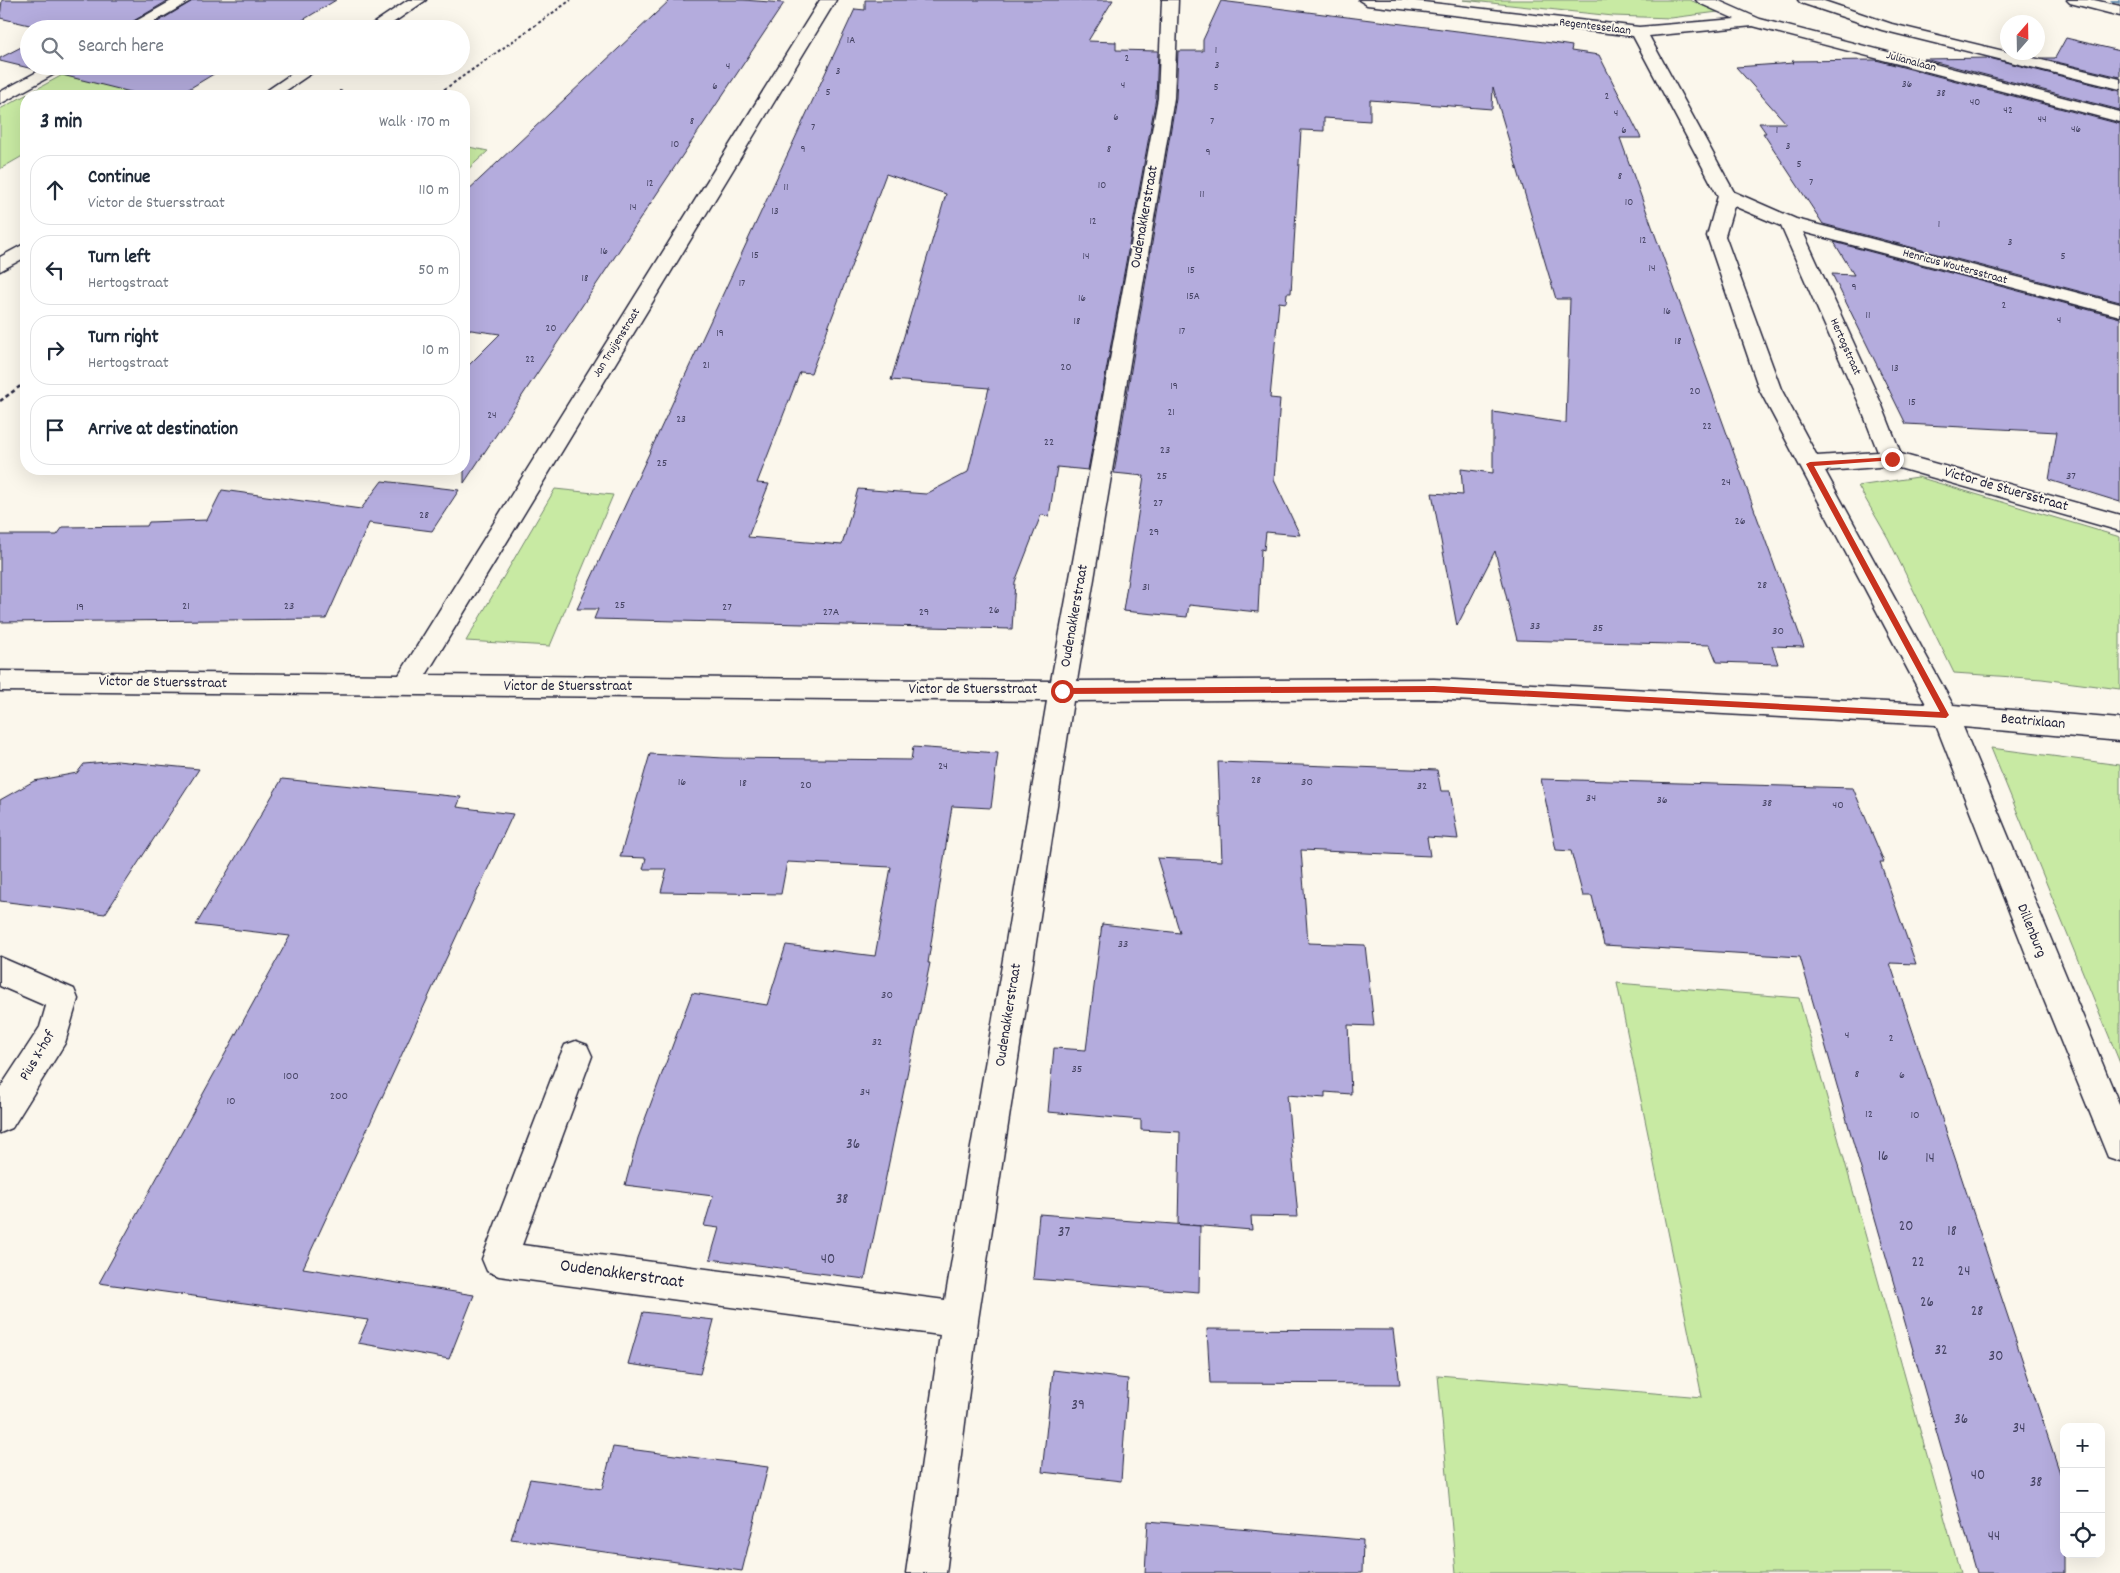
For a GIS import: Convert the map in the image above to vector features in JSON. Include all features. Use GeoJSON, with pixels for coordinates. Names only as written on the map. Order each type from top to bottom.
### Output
{"type":"FeatureCollection","features":[{"type":"Feature","properties":{"kind":"street"},"geometry":{"type":"LineString","coordinates":[[147,20],[184,0]]}},
{"type":"Feature","properties":{"kind":"street"},"geometry":{"type":"LineString","coordinates":[[387,20],[418,0]]}},
{"type":"Feature","properties":{"kind":"street","name":"Jan Truijenstraat"},"geometry":{"type":"LineString","coordinates":[[406,686],[828,0]]}},
{"type":"Feature","properties":{"kind":"street","name":"Oudenakkerstraat"},"geometry":{"type":"LineString","coordinates":[[926,1573],[960,1320],[1062,691],[1166,98],[1170,0]]}},
{"type":"Feature","properties":{"kind":"street","name":"Regentesselaan"},"geometry":{"type":"LineString","coordinates":[[1367,0],[1434,4],[1639,32],[1755,22]]}},
{"type":"Feature","properties":{"kind":"street","name":"Julianalaan"},"geometry":{"type":"LineString","coordinates":[[1704,0],[1755,22],[2120,117]]}},
{"type":"Feature","properties":{"kind":"street","name":"Julianalaan"},"geometry":{"type":"LineString","coordinates":[[1806,0],[1887,27],[2120,84]]}},
{"type":"Feature","properties":{"kind":"street"},"geometry":{"type":"LineString","coordinates":[[2075,0],[2120,11]]}},
{"type":"Feature","properties":{"kind":"street"},"geometry":{"type":"LineString","coordinates":[[1639,32],[1728,196],[1789,223]]}},
{"type":"Feature","properties":{"kind":"street"},"geometry":{"type":"LineString","coordinates":[[0,99],[44,75]]}},
{"type":"Feature","properties":{"kind":"street"},"geometry":{"type":"LineString","coordinates":[[276,90],[300,75]]}},
{"type":"Feature","properties":{"kind":"street"},"geometry":{"type":"LineString","coordinates":[[1728,196],[1716,236],[1770,389],[1946,715]]}},
{"type":"Feature","properties":{"kind":"street","name":"Henricus Woutersstraat"},"geometry":{"type":"LineString","coordinates":[[1789,223],[2120,310]]}},
{"type":"Feature","properties":{"kind":"street","name":"Hertogstraat"},"geometry":{"type":"LineString","coordinates":[[1789,223],[1870,402],[1892,459]]}},
{"type":"Feature","properties":{"kind":"street"},"geometry":{"type":"LineString","coordinates":[[0,265],[20,253]]}},
{"type":"Feature","properties":{"kind":"street"},"geometry":{"type":"LineString","coordinates":[[1810,464],[1892,459]]}},
{"type":"Feature","properties":{"kind":"street","name":"Victor de Stuersstraat"},"geometry":{"type":"LineString","coordinates":[[1892,459],[2120,523]]}},
{"type":"Feature","properties":{"kind":"street","name":"Victor de Stuersstraat"},"geometry":{"type":"LineString","coordinates":[[0,681],[1062,691],[1434,689],[1946,715]]}},
{"type":"Feature","properties":{"kind":"street","name":"Beatrixlaan"},"geometry":{"type":"LineString","coordinates":[[1946,715],[2120,730]]}},
{"type":"Feature","properties":{"kind":"street","name":"Dillenburg"},"geometry":{"type":"LineString","coordinates":[[1946,715],[2057,995],[2120,1145]]}},
{"type":"Feature","properties":{"kind":"street","name":"Pius X-hof"},"geometry":{"type":"LineString","coordinates":[[0,971],[63,999],[54,1034],[0,1117]]}},
{"type":"Feature","properties":{"kind":"street","name":"Oudenakkerstraat"},"geometry":{"type":"LineString","coordinates":[[576,1056],[499,1259],[960,1320]]}},
{"type":"Feature","properties":{"kind":"path"},"geometry":{"type":"LineString","coordinates":[[470,71],[571,0]]}},
{"type":"Feature","properties":{"kind":"path"},"geometry":{"type":"LineString","coordinates":[[444,90],[465,75]]}},
{"type":"Feature","properties":{"kind":"path"},"geometry":{"type":"LineString","coordinates":[[0,401],[20,386]]}},
{"type":"Feature","properties":{"kind":"green space"},"geometry":{"type":"Polygon","coordinates":[[[1463,0],[1690,0],[1718,12],[1671,18],[1613,16],[1463,0]]]}},
{"type":"Feature","properties":{"kind":"green space"},"geometry":{"type":"Polygon","coordinates":[[[62,75],[162,75],[136,90],[35,90],[62,75]]]}},
{"type":"Feature","properties":{"kind":"green space"},"geometry":{"type":"Polygon","coordinates":[[[20,98],[20,157],[0,169],[0,109],[20,98]]]}},
{"type":"Feature","properties":{"kind":"green space"},"geometry":{"type":"Polygon","coordinates":[[[470,147],[488,151],[470,168],[470,147]]]}},
{"type":"Feature","properties":{"kind":"green space"},"geometry":{"type":"Polygon","coordinates":[[[1918,477],[2120,537],[2120,689],[2042,679],[1954,673],[1888,538],[1858,486],[1918,477]]]}},
{"type":"Feature","properties":{"kind":"green space"},"geometry":{"type":"Polygon","coordinates":[[[555,489],[613,495],[550,646],[466,641],[555,489]]]}},
{"type":"Feature","properties":{"kind":"green space"},"geometry":{"type":"Polygon","coordinates":[[[1991,748],[2120,765],[2120,1063],[1991,748]]]}},
{"type":"Feature","properties":{"kind":"green space"},"geometry":{"type":"Polygon","coordinates":[[[1617,983],[1799,998],[1960,1573],[1456,1573],[1438,1375],[1702,1397],[1617,983]]]}},
{"type":"Feature","properties":{"kind":"building"},"geometry":{"type":"Polygon","coordinates":[[[2,0],[169,0],[135,20],[20,20],[20,23],[0,18],[2,0]]]}},
{"type":"Feature","properties":{"kind":"building"},"geometry":{"type":"Polygon","coordinates":[[[194,0],[336,0],[303,20],[161,20],[194,0]]]}},
{"type":"Feature","properties":{"kind":"building"},"geometry":{"type":"Polygon","coordinates":[[[670,0],[743,0],[784,3],[470,474],[470,364],[500,334],[470,330],[470,188],[670,0]]]}},
{"type":"Feature","properties":{"kind":"building"},"geometry":{"type":"Polygon","coordinates":[[[865,0],[1113,0],[1088,41],[1116,42],[1116,50],[1158,51],[1156,98],[1088,470],[1057,467],[1049,516],[1041,515],[1015,582],[1012,629],[594,619],[598,609],[577,609],[855,9],[865,10],[865,0]],[[886,174],[811,373],[800,372],[757,483],[769,484],[748,537],[842,545],[858,489],[926,494],[968,472],[989,388],[891,380],[946,194],[886,174]]]}},
{"type":"Feature","properties":{"kind":"building"},"geometry":{"type":"Polygon","coordinates":[[[1221,1],[1552,43],[1572,46],[1571,51],[1599,55],[1641,138],[1620,138],[1804,647],[1772,646],[1778,664],[1717,662],[1710,645],[1517,640],[1495,551],[1457,626],[1432,493],[1463,495],[1461,469],[1493,473],[1493,412],[1566,423],[1570,299],[1556,299],[1493,87],[1492,109],[1370,100],[1370,121],[1324,118],[1324,131],[1301,130],[1291,293],[1287,293],[1286,303],[1279,302],[1270,398],[1280,399],[1274,480],[1300,535],[1266,532],[1264,550],[1261,549],[1258,612],[1189,605],[1187,617],[1123,611],[1144,476],[1114,473],[1176,98],[1178,51],[1203,51],[1203,40],[1221,1]]]}},
{"type":"Feature","properties":{"kind":"building"},"geometry":{"type":"Polygon","coordinates":[[[2066,38],[2120,51],[2120,77],[2045,59],[2055,58],[2066,38]]]}},
{"type":"Feature","properties":{"kind":"building"},"geometry":{"type":"Polygon","coordinates":[[[20,48],[20,66],[0,61],[0,58],[20,48]]]}},
{"type":"Feature","properties":{"kind":"building"},"geometry":{"type":"Polygon","coordinates":[[[1989,58],[2120,91],[2120,110],[1924,59],[1989,58]]]}},
{"type":"Feature","properties":{"kind":"building"},"geometry":{"type":"Polygon","coordinates":[[[1876,60],[2120,124],[2120,302],[1823,224],[1763,133],[1766,133],[1759,123],[1786,123],[1736,67],[1794,63],[1792,61],[1876,60]]]}},
{"type":"Feature","properties":{"kind":"building"},"geometry":{"type":"Polygon","coordinates":[[[62,75],[212,75],[187,90],[123,90],[62,75]]]}},
{"type":"Feature","properties":{"kind":"building"},"geometry":{"type":"Polygon","coordinates":[[[1834,242],[2120,318],[2120,502],[2049,480],[2057,432],[1906,424],[1832,274],[1854,275],[1834,242]]]}},
{"type":"Feature","properties":{"kind":"building"},"geometry":{"type":"Polygon","coordinates":[[[464,475],[469,475],[464,483],[464,475]]]}},
{"type":"Feature","properties":{"kind":"building"},"geometry":{"type":"Polygon","coordinates":[[[382,481],[459,490],[432,531],[369,523],[326,619],[0,622],[0,535],[57,535],[63,527],[147,526],[149,522],[207,520],[222,490],[361,509],[382,481]]]}},
{"type":"Feature","properties":{"kind":"building"},"geometry":{"type":"Polygon","coordinates":[[[913,747],[998,753],[991,808],[952,806],[928,963],[930,963],[865,1279],[710,1259],[719,1228],[704,1226],[713,1196],[625,1185],[638,1138],[692,993],[767,1005],[786,945],[875,956],[891,867],[787,862],[781,894],[661,892],[667,869],[643,869],[646,858],[620,857],[650,754],[724,758],[911,760],[913,747]]]}},
{"type":"Feature","properties":{"kind":"building"},"geometry":{"type":"Polygon","coordinates":[[[117,761],[199,769],[105,914],[0,901],[0,800],[34,781],[77,773],[84,764],[117,761]]]}},
{"type":"Feature","properties":{"kind":"building"},"geometry":{"type":"Polygon","coordinates":[[[1218,762],[1437,770],[1441,791],[1450,791],[1458,839],[1427,837],[1430,856],[1301,850],[1308,943],[1365,945],[1374,1026],[1348,1025],[1351,1094],[1325,1092],[1325,1098],[1287,1095],[1298,1217],[1251,1216],[1252,1230],[1178,1224],[1180,1132],[1141,1130],[1141,1120],[1048,1112],[1054,1048],[1086,1050],[1102,924],[1180,933],[1157,858],[1222,861],[1218,762]]]}},
{"type":"Feature","properties":{"kind":"building"},"geometry":{"type":"Polygon","coordinates":[[[282,779],[461,797],[457,807],[513,814],[303,1268],[474,1295],[449,1359],[358,1343],[368,1320],[99,1283],[290,936],[196,925],[282,779]]]}},
{"type":"Feature","properties":{"kind":"building"},"geometry":{"type":"Polygon","coordinates":[[[1541,779],[1853,788],[1884,862],[1880,862],[1916,964],[1890,963],[2060,1473],[2060,1558],[2064,1558],[2064,1573],[1977,1573],[1800,957],[1604,945],[1592,896],[1583,896],[1571,851],[1556,850],[1541,779]]]}},
{"type":"Feature","properties":{"kind":"building"},"geometry":{"type":"Polygon","coordinates":[[[1039,1214],[1200,1226],[1199,1292],[1033,1279],[1039,1214]]]}},
{"type":"Feature","properties":{"kind":"building"},"geometry":{"type":"Polygon","coordinates":[[[643,1312],[714,1320],[700,1374],[628,1364],[643,1312]]]}},
{"type":"Feature","properties":{"kind":"building"},"geometry":{"type":"Polygon","coordinates":[[[1207,1329],[1393,1330],[1400,1384],[1210,1383],[1207,1329]]]}},
{"type":"Feature","properties":{"kind":"building"},"geometry":{"type":"Polygon","coordinates":[[[1053,1370],[1128,1379],[1121,1481],[1042,1472],[1053,1370]]]}},
{"type":"Feature","properties":{"kind":"building"},"geometry":{"type":"Polygon","coordinates":[[[613,1447],[768,1467],[742,1571],[511,1539],[530,1479],[602,1489],[613,1447]]]}},
{"type":"Feature","properties":{"kind":"building"},"geometry":{"type":"Polygon","coordinates":[[[1148,1521],[1363,1540],[1362,1573],[1145,1573],[1148,1521]]]}},
{"type":"Feature","properties":{"kind":"waterway"},"geometry":{"type":"LineString","coordinates":[[2115,0],[2120,1]]}},
{"type":"Feature","properties":{"kind":"route"},"geometry":{"type":"LineString","coordinates":[[1062,691],[1434,689],[1946,715],[1810,464],[1892,459]]}}]}
